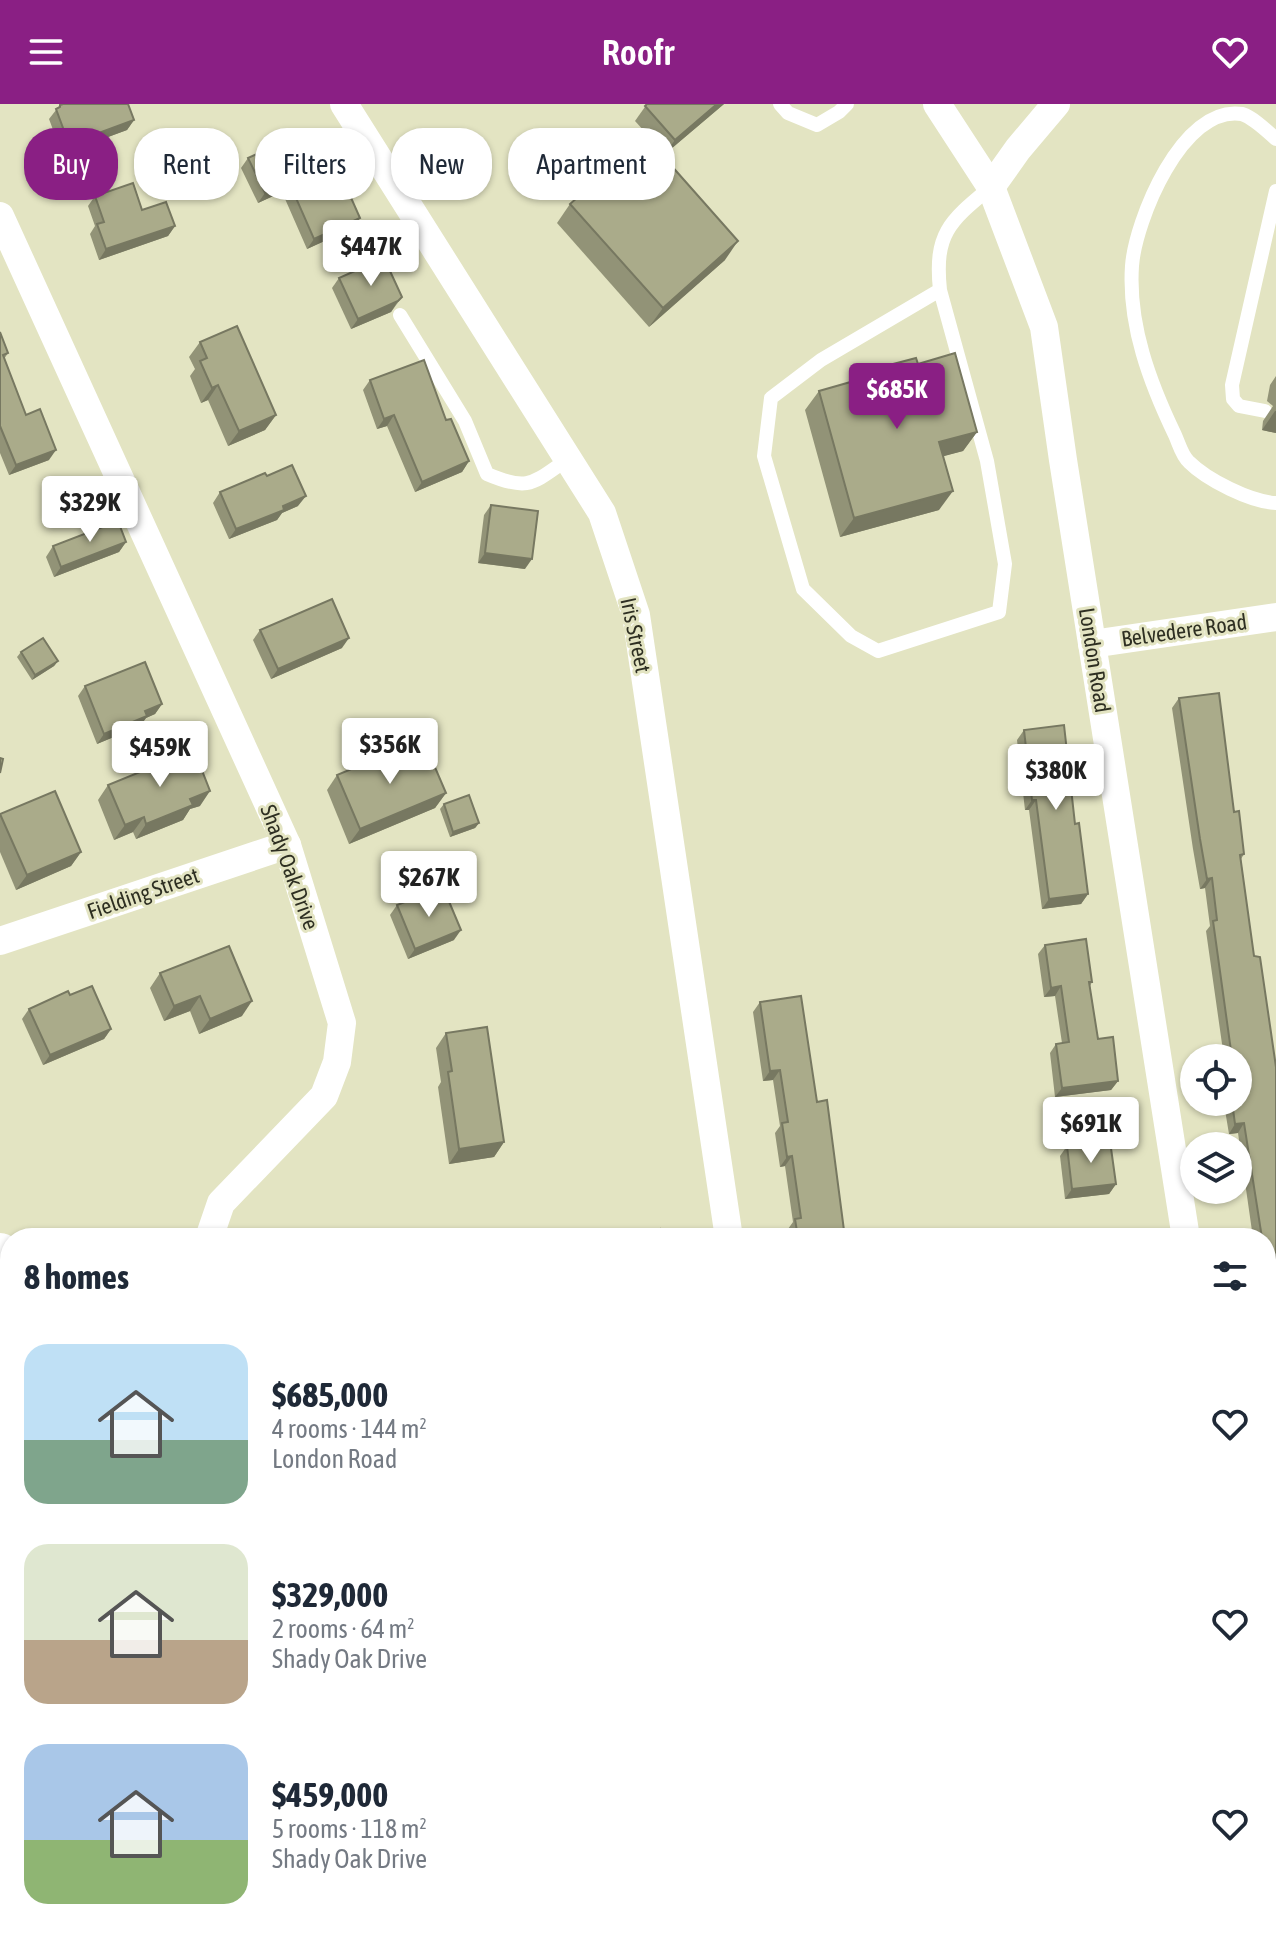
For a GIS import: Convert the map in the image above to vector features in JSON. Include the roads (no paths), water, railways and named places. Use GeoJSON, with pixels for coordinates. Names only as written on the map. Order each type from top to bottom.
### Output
{"type":"FeatureCollection","features":[{"type":"Feature","properties":{"kind":"street","name":"Iris Street"},"geometry":{"type":"LineString","coordinates":[[344,104],[602,513],[636,615],[728,1228]]}},
{"type":"Feature","properties":{"kind":"street","name":"London Road"},"geometry":{"type":"LineString","coordinates":[[937,104],[991,187],[1044,327],[1184,1228]]}},
{"type":"Feature","properties":{"kind":"street"},"geometry":{"type":"LineString","coordinates":[[991,187],[1056,104]]}},
{"type":"Feature","properties":{"kind":"street","name":"Shady Oak Drive"},"geometry":{"type":"LineString","coordinates":[[0,216],[287,845],[342,1023],[337,1062],[324,1096],[221,1203],[212,1228]]}},
{"type":"Feature","properties":{"kind":"street","name":"Belvedere Road"},"geometry":{"type":"LineString","coordinates":[[1092,644],[1276,617]]}},
{"type":"Feature","properties":{"kind":"street","name":"Fielding Street"},"geometry":{"type":"LineString","coordinates":[[0,941],[287,845]]}},
{"type":"Feature","properties":{"kind":"lane"},"geometry":{"type":"LineString","coordinates":[[780,104],[788,113],[817,125],[847,104]]}},
{"type":"Feature","properties":{"kind":"lane"},"geometry":{"type":"LineString","coordinates":[[1276,139],[1243,114],[1227,112],[1208,116],[1193,128],[1169,160],[1150,195],[1138,228],[1132,266],[1133,306],[1145,364],[1187,461],[1220,484],[1276,503]]}},
{"type":"Feature","properties":{"kind":"lane"},"geometry":{"type":"LineString","coordinates":[[940,290],[821,360],[771,398],[764,456],[803,589],[851,636],[878,651],[999,612],[1005,564],[987,461],[940,290],[938,268],[941,243],[954,218],[991,187]]}},
{"type":"Feature","properties":{"kind":"lane"},"geometry":{"type":"LineString","coordinates":[[1265,411],[1239,406],[1233,399],[1232,385],[1276,191]]}},
{"type":"Feature","properties":{"kind":"lane"},"geometry":{"type":"LineString","coordinates":[[400,315],[465,421],[487,474],[513,485],[536,481],[568,459]]}}]}
